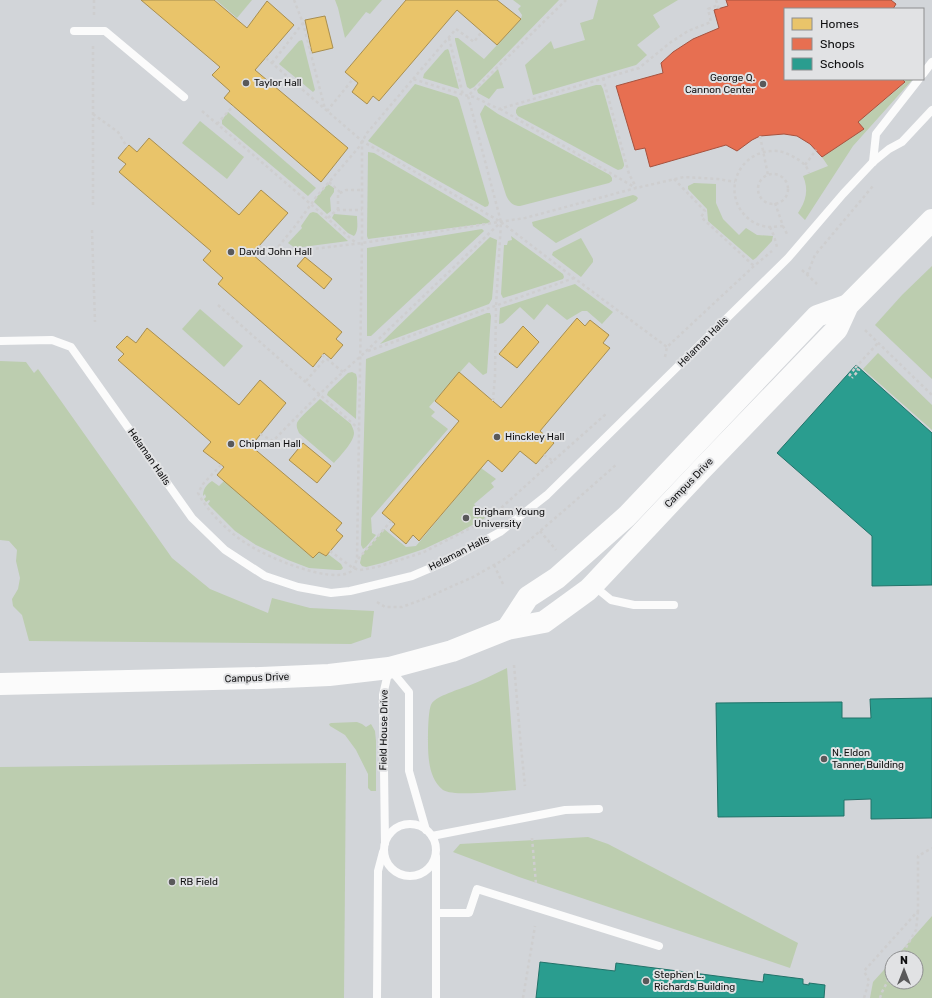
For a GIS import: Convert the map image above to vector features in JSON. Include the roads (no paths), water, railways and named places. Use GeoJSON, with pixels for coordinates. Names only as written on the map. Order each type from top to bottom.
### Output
{"type":"FeatureCollection","features":[{"type":"Feature","properties":{"kind":"main road","name":"Campus Drive"},"geometry":{"type":"LineString","coordinates":[[0,684],[329,675],[389,668],[452,651],[507,629],[544,622],[593,585],[837,329],[848,305],[932,220]]}},
{"type":"Feature","properties":{"kind":"main road","name":"Campus Drive"},"geometry":{"type":"LineString","coordinates":[[507,629],[528,597],[556,578],[627,516],[817,316],[848,305]]}},
{"type":"Feature","properties":{"kind":"lane"},"geometry":{"type":"LineString","coordinates":[[74,32],[105,32],[184,97]]}},
{"type":"Feature","properties":{"kind":"lane"},"geometry":{"type":"LineString","coordinates":[[924,73],[932,62]]}},
{"type":"Feature","properties":{"kind":"lane"},"geometry":{"type":"LineString","coordinates":[[873,162],[876,134],[918,80]]}},
{"type":"Feature","properties":{"kind":"lane","name":"Helaman Halls"},"geometry":{"type":"LineString","coordinates":[[0,341],[52,340],[71,347],[192,518],[225,550],[265,576],[298,587],[331,593],[350,591],[412,576],[447,562],[500,532],[547,495],[788,258],[842,194],[873,162],[889,149],[902,142],[932,110]]}},
{"type":"Feature","properties":{"kind":"lane"},"geometry":{"type":"LineString","coordinates":[[593,585],[610,600],[634,605],[674,605]]}},
{"type":"Feature","properties":{"kind":"lane","name":"Field House Drive"},"geometry":{"type":"LineString","coordinates":[[389,668],[408,692],[409,771],[429,833]]}},
{"type":"Feature","properties":{"kind":"lane","name":"Field House Drive"},"geometry":{"type":"LineString","coordinates":[[377,998],[378,870],[384,848],[383,695],[389,668]]}},
{"type":"Feature","properties":{"kind":"lane"},"geometry":{"type":"LineString","coordinates":[[429,833],[565,810],[599,809]]}},
{"type":"Feature","properties":{"kind":"lane"},"geometry":{"type":"LineString","coordinates":[[436,853],[429,868],[414,876],[406,876],[397,873],[391,868],[386,860],[384,848],[388,836],[394,829],[402,825],[411,824],[419,826],[429,833],[435,844],[436,853],[436,998]]}},
{"type":"Feature","properties":{"kind":"lane"},"geometry":{"type":"LineString","coordinates":[[436,914],[469,914],[477,889],[659,946]]}},
{"type":"Feature","properties":{"kind":"place","name":"Taylor Hall"},"geometry":{"type":"Point","coordinates":[246,83]}},
{"type":"Feature","properties":{"kind":"place","name":"George Q. Cannon Center"},"geometry":{"type":"Point","coordinates":[763,84]}},
{"type":"Feature","properties":{"kind":"place","name":"David John Hall"},"geometry":{"type":"Point","coordinates":[231,252]}},
{"type":"Feature","properties":{"kind":"place","name":"Hinckley Hall"},"geometry":{"type":"Point","coordinates":[497,437]}},
{"type":"Feature","properties":{"kind":"place","name":"Chipman Hall"},"geometry":{"type":"Point","coordinates":[231,444]}},
{"type":"Feature","properties":{"kind":"place","name":"Brigham Young University"},"geometry":{"type":"Point","coordinates":[466,518]}},
{"type":"Feature","properties":{"kind":"place","name":"N. Eldon Tanner Building"},"geometry":{"type":"Point","coordinates":[824,759]}},
{"type":"Feature","properties":{"kind":"place","name":"RB Field"},"geometry":{"type":"Point","coordinates":[172,882]}},
{"type":"Feature","properties":{"kind":"place","name":"Stephen L. Richards Building"},"geometry":{"type":"Point","coordinates":[646,981]}}]}
